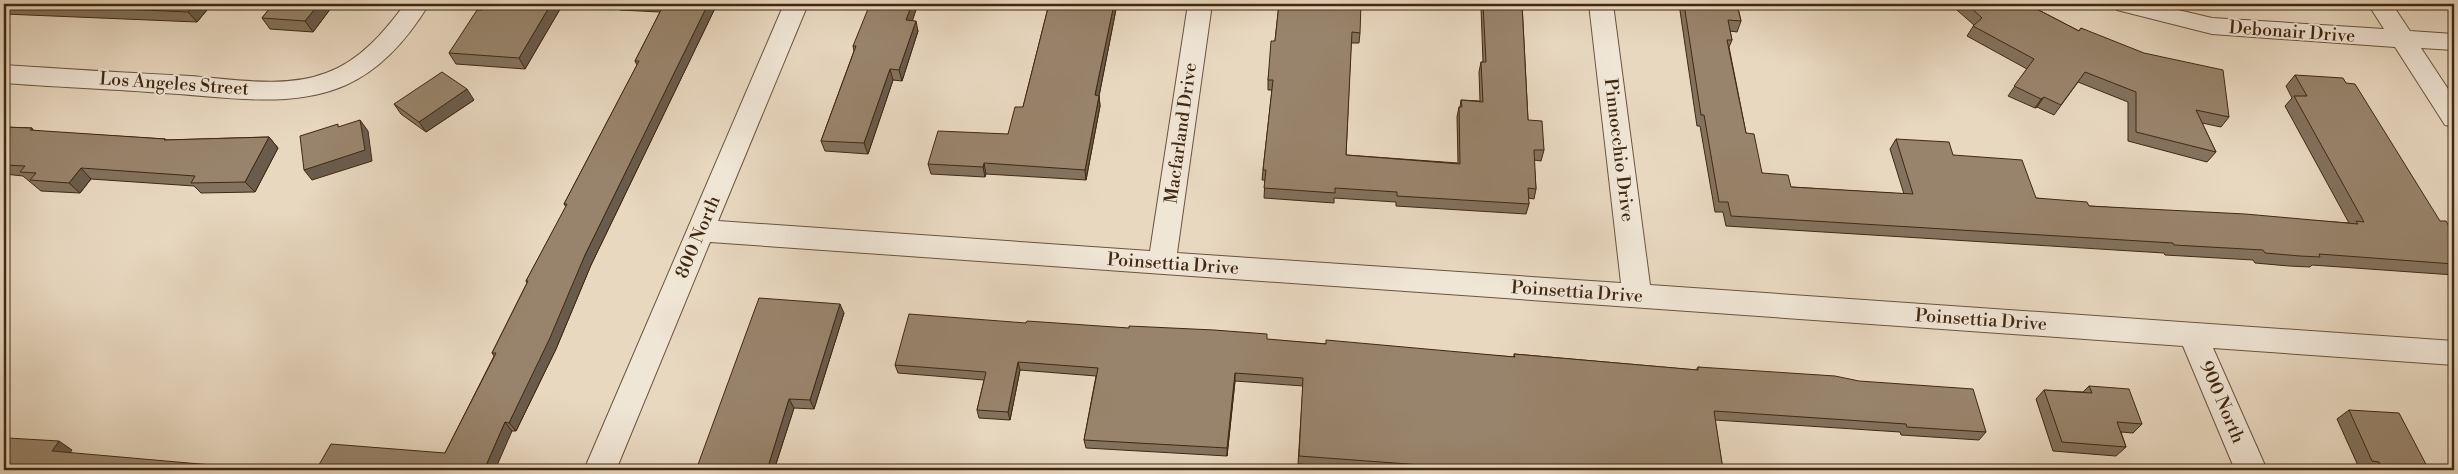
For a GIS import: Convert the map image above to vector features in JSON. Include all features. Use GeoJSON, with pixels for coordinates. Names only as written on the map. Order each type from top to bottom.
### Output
{"type":"FeatureCollection","features":[{"type":"Feature","properties":{"kind":"street","name":"Los Angeles Street"},"geometry":{"type":"LineString","coordinates":[[4,74],[285,90],[304,88],[343,76],[361,66],[390,41],[417,4]]}},
{"type":"Feature","properties":{"kind":"street","name":"800 North"},"geometry":{"type":"LineString","coordinates":[[600,470],[796,4]]}},
{"type":"Feature","properties":{"kind":"street","name":"Macfarland Drive"},"geometry":{"type":"LineString","coordinates":[[1162,263],[1200,4]]}},
{"type":"Feature","properties":{"kind":"street","name":"Pinnocchio Drive"},"geometry":{"type":"LineString","coordinates":[[1601,4],[1637,296]]}},
{"type":"Feature","properties":{"kind":"street","name":"Debonair Drive"},"geometry":{"type":"LineString","coordinates":[[2125,4],[2174,18],[2212,26],[2454,42]]}},
{"type":"Feature","properties":{"kind":"street"},"geometry":{"type":"LineString","coordinates":[[2380,4],[2454,118]]}},
{"type":"Feature","properties":{"kind":"street","name":"Poinsettia Drive"},"geometry":{"type":"LineString","coordinates":[[700,231],[2454,353]]}},
{"type":"Feature","properties":{"kind":"street","name":"900 North"},"geometry":{"type":"LineString","coordinates":[[2193,335],[2251,470]]}},
{"type":"Feature","properties":{"kind":"building"},"geometry":{"type":"Polygon","coordinates":[[[10,4],[195,4],[188,12],[10,4]]]}},
{"type":"Feature","properties":{"kind":"building"},"geometry":{"type":"Polygon","coordinates":[[[273,4],[319,4],[305,21],[262,18],[273,4]]]}},
{"type":"Feature","properties":{"kind":"building"},"geometry":{"type":"Polygon","coordinates":[[[486,4],[551,4],[519,58],[449,53],[477,10],[482,10],[486,4]]]}},
{"type":"Feature","properties":{"kind":"building"},"geometry":{"type":"Polygon","coordinates":[[[664,4],[708,4],[585,255],[549,340],[509,423],[505,422],[484,470],[316,470],[331,444],[445,453],[496,353],[492,353],[528,281],[526,281],[639,61],[635,61],[664,4]]]}},
{"type":"Feature","properties":{"kind":"building"},"geometry":{"type":"Polygon","coordinates":[[[870,4],[912,4],[906,20],[916,21],[899,70],[890,69],[864,143],[821,141],[856,46],[853,46],[870,4]]]}},
{"type":"Feature","properties":{"kind":"building"},"geometry":{"type":"Polygon","coordinates":[[[1049,4],[1114,4],[1095,95],[1099,96],[1085,170],[984,163],[983,167],[928,164],[938,131],[1008,134],[1015,107],[1023,107],[1049,4]]]}},
{"type":"Feature","properties":{"kind":"building"},"geometry":{"type":"Polygon","coordinates":[[[1279,4],[1361,4],[1360,33],[1352,32],[1346,155],[1460,164],[1459,107],[1462,107],[1461,100],[1483,102],[1481,62],[1486,62],[1483,4],[1522,4],[1528,120],[1542,121],[1544,150],[1534,150],[1536,189],[1528,188],[1529,204],[1397,196],[1397,192],[1335,188],[1335,193],[1264,188],[1266,170],[1263,170],[1273,80],[1268,80],[1271,41],[1275,41],[1279,4]]]}},
{"type":"Feature","properties":{"kind":"building"},"geometry":{"type":"Polygon","coordinates":[[[1684,4],[1737,4],[1741,21],[1728,20],[1732,40],[1727,40],[1746,133],[1754,134],[1762,173],[1788,175],[1791,187],[1913,194],[1896,139],[1949,142],[1953,155],[2022,160],[2036,198],[2087,202],[2089,206],[2245,214],[2358,224],[2356,221],[2364,222],[2294,96],[2307,96],[2295,75],[2343,78],[2346,83],[2355,84],[2440,221],[2446,221],[2454,235],[2454,264],[2319,254],[2320,257],[2300,256],[2265,253],[2263,250],[2174,245],[2173,243],[1731,216],[1728,202],[1719,202],[1704,115],[1701,115],[1684,4]]]}},
{"type":"Feature","properties":{"kind":"building"},"geometry":{"type":"Polygon","coordinates":[[[1967,4],[2027,4],[2079,31],[2081,28],[2144,53],[2223,70],[2229,117],[2196,110],[2216,152],[2136,132],[2136,92],[2085,72],[2061,105],[2044,97],[2041,99],[2014,86],[2034,59],[1973,26],[1982,18],[1967,4]]]}},
{"type":"Feature","properties":{"kind":"building"},"geometry":{"type":"Polygon","coordinates":[[[442,72],[467,89],[419,122],[394,104],[442,72]]]}},
{"type":"Feature","properties":{"kind":"building"},"geometry":{"type":"Polygon","coordinates":[[[360,120],[365,150],[304,170],[300,136],[338,124],[338,127],[360,120]]]}},
{"type":"Feature","properties":{"kind":"building"},"geometry":{"type":"Polygon","coordinates":[[[4,127],[164,140],[269,137],[245,182],[191,183],[195,176],[81,168],[69,183],[30,180],[36,173],[20,172],[25,166],[4,165],[4,127]]]}},
{"type":"Feature","properties":{"kind":"building"},"geometry":{"type":"Polygon","coordinates":[[[759,298],[840,304],[810,400],[789,399],[767,470],[696,470],[759,298]]]}},
{"type":"Feature","properties":{"kind":"building"},"geometry":{"type":"Polygon","coordinates":[[[909,314],[1026,323],[1027,321],[1129,328],[1129,326],[1214,330],[1267,334],[1267,339],[1326,344],[1326,340],[1515,357],[1514,354],[1698,370],[1698,367],[1835,376],[1859,381],[1973,389],[1986,432],[1907,427],[1906,424],[1714,411],[1723,470],[1490,470],[1299,456],[1303,378],[1235,373],[1227,448],[1084,440],[1098,368],[1018,362],[1008,412],[977,410],[986,372],[895,365],[909,314]]]}},
{"type":"Feature","properties":{"kind":"building"},"geometry":{"type":"Polygon","coordinates":[[[2089,386],[2129,389],[2142,424],[2117,422],[2126,447],[2062,442],[2044,390],[2092,393],[2089,386]]]}},
{"type":"Feature","properties":{"kind":"building"},"geometry":{"type":"Polygon","coordinates":[[[2349,410],[2399,413],[2429,470],[2383,470],[2379,462],[2372,461],[2349,410]]]}},
{"type":"Feature","properties":{"kind":"building"},"geometry":{"type":"Polygon","coordinates":[[[8,438],[59,441],[52,451],[257,469],[4,470],[4,443],[8,438]]]}}]}
